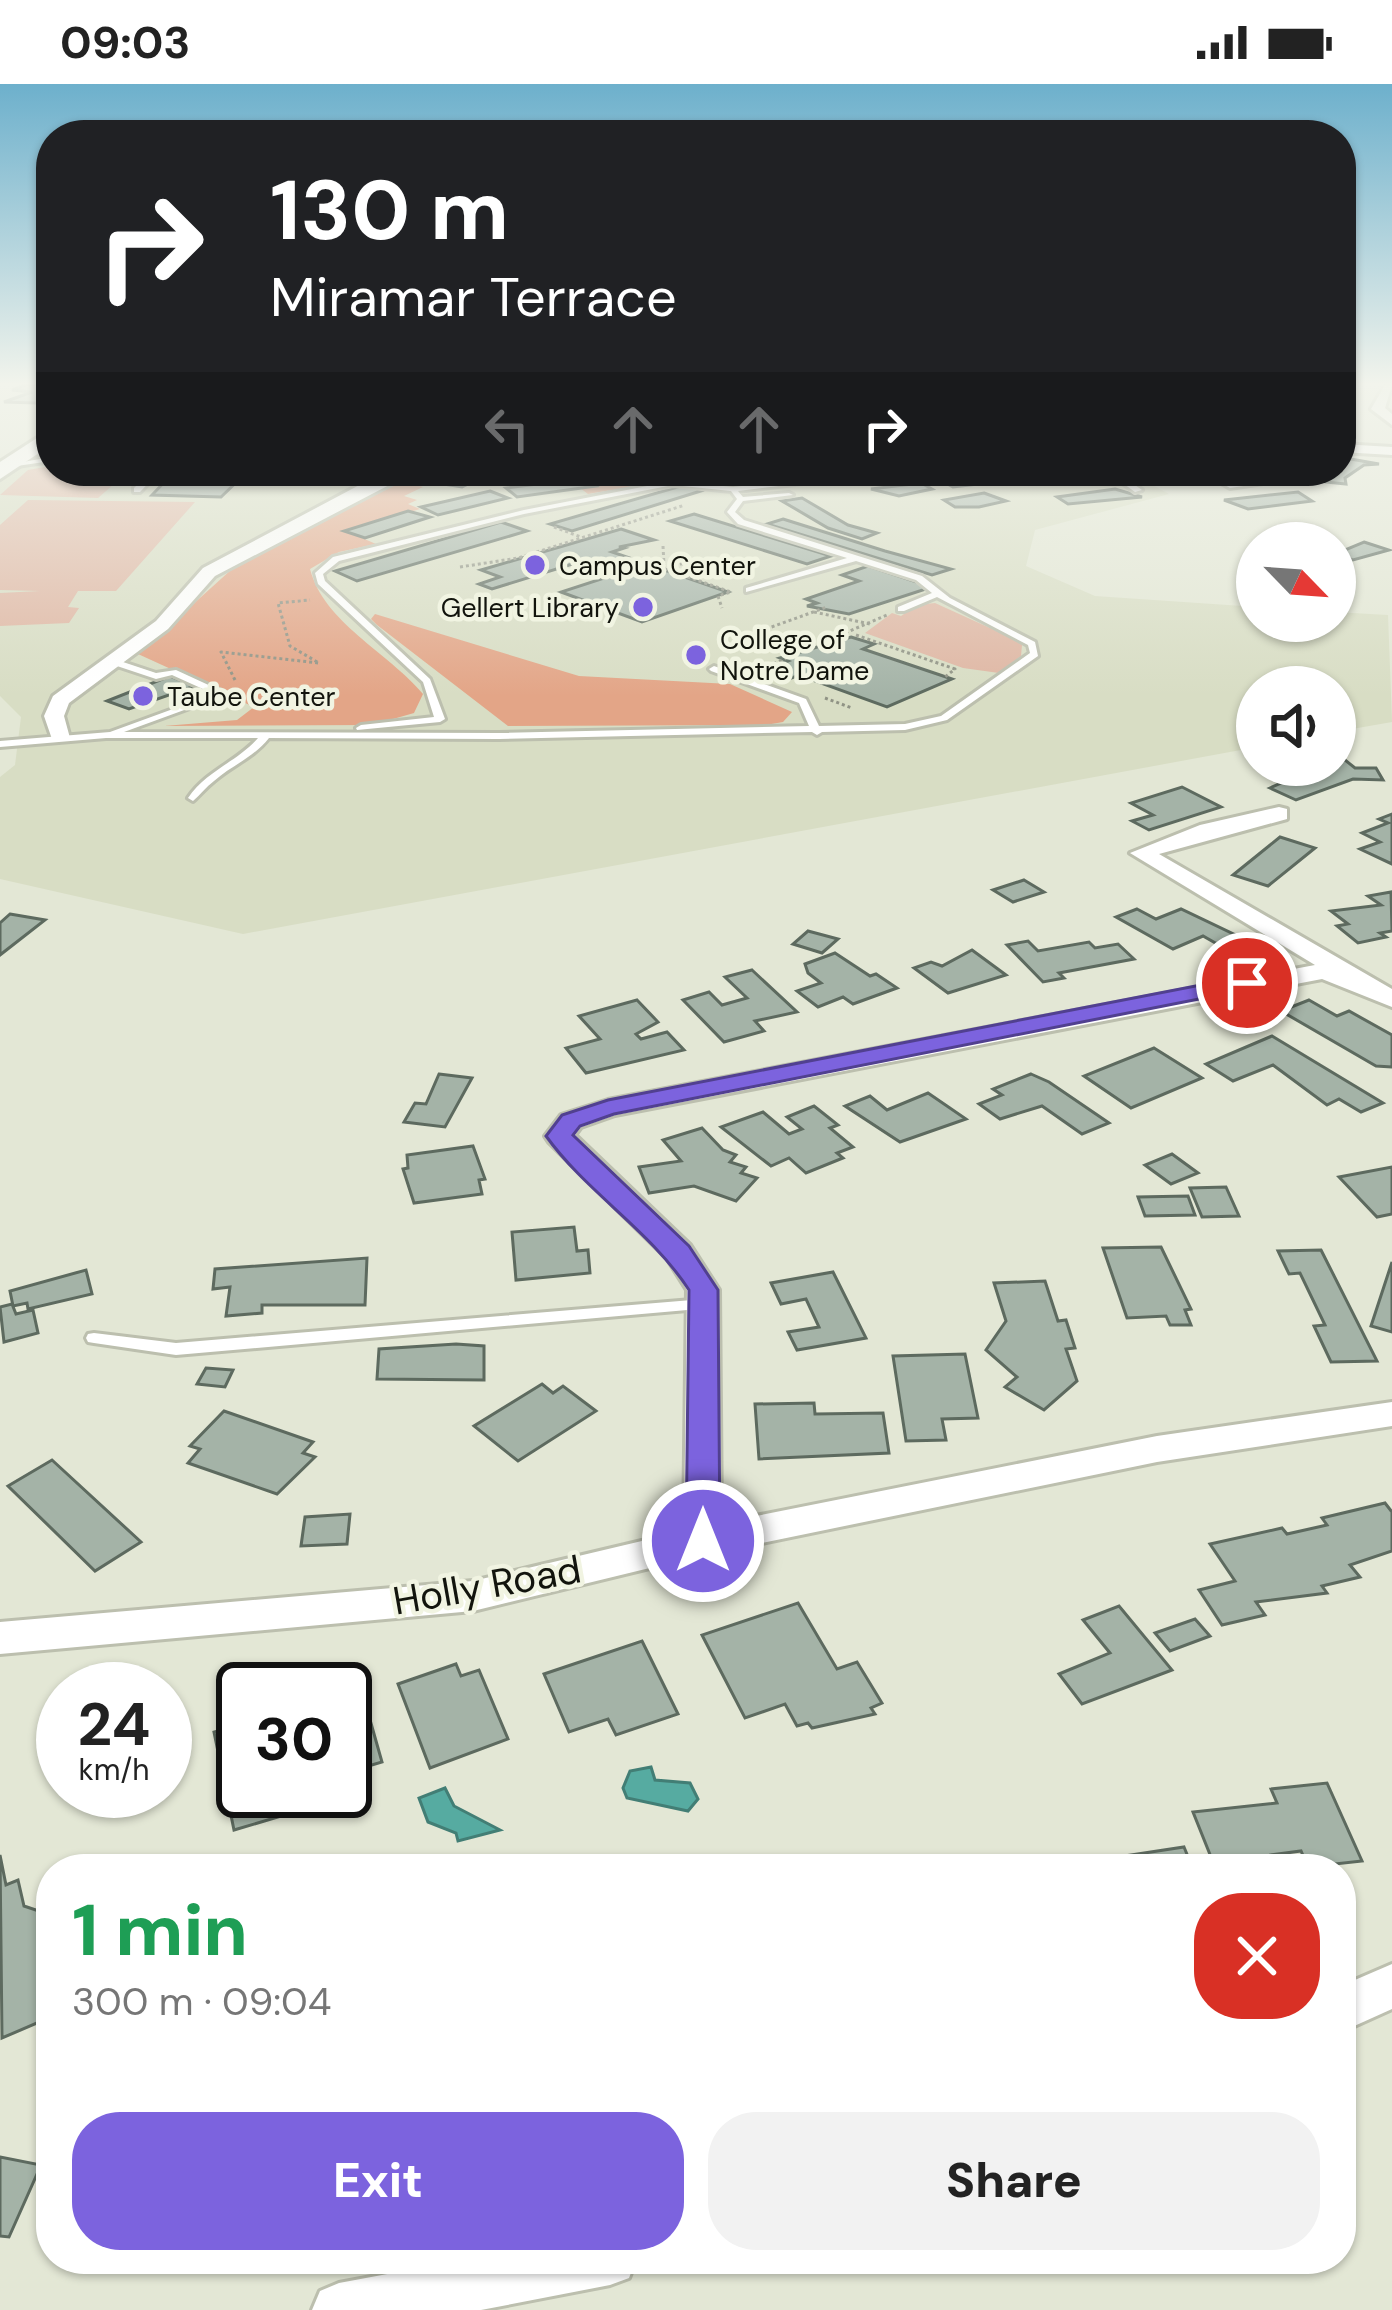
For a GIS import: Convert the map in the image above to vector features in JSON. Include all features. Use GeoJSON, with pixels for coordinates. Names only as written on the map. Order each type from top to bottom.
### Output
{"type":"FeatureCollection","features":[{"type":"Feature","properties":{"kind":"street"},"geometry":{"type":"LineString","coordinates":[[60,738],[54,716],[60,700],[162,625],[220,565],[363,489]]}},
{"type":"Feature","properties":{"kind":"street"},"geometry":{"type":"LineString","coordinates":[[1279,814],[1208,830],[1141,854],[1392,999]]}},
{"type":"Feature","properties":{"kind":"street"},"geometry":{"type":"LineString","coordinates":[[703,1541],[703,1290],[679,1252],[581,1163],[559,1136],[571,1120],[608,1108],[1187,994],[1322,971],[1348,976]]}},
{"type":"Feature","properties":{"kind":"street","name":"Holly Road"},"geometry":{"type":"LineString","coordinates":[[0,1639],[473,1596],[703,1541],[1157,1449],[1392,1414]]}},
{"type":"Feature","properties":{"kind":"street"},"geometry":{"type":"LineString","coordinates":[[1356,2002],[1392,1986]]}},
{"type":"Feature","properties":{"kind":"street"},"geometry":{"type":"LineString","coordinates":[[339,2310],[530,2274]]}},
{"type":"Feature","properties":{"kind":"lane"},"geometry":{"type":"LineString","coordinates":[[0,744],[106,735],[316,730],[440,719],[427,681],[338,598],[319,573],[336,559],[524,512],[643,489]]}},
{"type":"Feature","properties":{"kind":"lane"},"geometry":{"type":"LineString","coordinates":[[707,489],[789,495]]}},
{"type":"Feature","properties":{"kind":"lane"},"geometry":{"type":"LineString","coordinates":[[737,494],[773,489]]}},
{"type":"Feature","properties":{"kind":"lane"},"geometry":{"type":"LineString","coordinates":[[106,735],[290,738],[905,727],[944,718],[1035,654],[1033,644],[919,578],[741,522],[731,512],[737,494]]}},
{"type":"Feature","properties":{"kind":"lane"},"geometry":{"type":"LineString","coordinates":[[748,590],[856,558]]}},
{"type":"Feature","properties":{"kind":"lane"},"geometry":{"type":"LineString","coordinates":[[901,609],[939,593]]}},
{"type":"Feature","properties":{"kind":"lane"},"geometry":{"type":"LineString","coordinates":[[114,662],[156,676],[173,672],[223,694]]}},
{"type":"Feature","properties":{"kind":"lane"},"geometry":{"type":"LineString","coordinates":[[714,669],[803,701],[817,732]]}},
{"type":"Feature","properties":{"kind":"lane"},"geometry":{"type":"LineString","coordinates":[[106,735],[223,694]]}},
{"type":"Feature","properties":{"kind":"lane"},"geometry":{"type":"LineString","coordinates":[[193,798],[202,781],[254,752],[263,738]]}},
{"type":"Feature","properties":{"kind":"lane"},"geometry":{"type":"LineString","coordinates":[[94,1338],[176,1348],[704,1304]]}},
{"type":"Feature","properties":{"kind":"path"},"geometry":{"type":"LineString","coordinates":[[460,567],[518,558],[737,494]]}},
{"type":"Feature","properties":{"kind":"path"},"geometry":{"type":"LineString","coordinates":[[627,514],[644,520]]}},
{"type":"Feature","properties":{"kind":"path"},"geometry":{"type":"LineString","coordinates":[[545,524],[585,538]]}},
{"type":"Feature","properties":{"kind":"path"},"geometry":{"type":"LineString","coordinates":[[660,566],[662,546]]}},
{"type":"Feature","properties":{"kind":"path"},"geometry":{"type":"LineString","coordinates":[[660,566],[705,562],[794,575]]}},
{"type":"Feature","properties":{"kind":"path"},"geometry":{"type":"LineString","coordinates":[[660,566],[731,592],[718,596],[722,608]]}},
{"type":"Feature","properties":{"kind":"path"},"geometry":{"type":"LineString","coordinates":[[223,694],[236,684],[220,652],[318,664],[290,646],[278,603],[338,598]]}},
{"type":"Feature","properties":{"kind":"path"},"geometry":{"type":"LineString","coordinates":[[766,629],[827,607]]}},
{"type":"Feature","properties":{"kind":"path"},"geometry":{"type":"LineString","coordinates":[[754,671],[874,626],[901,609]]}},
{"type":"Feature","properties":{"kind":"path"},"geometry":{"type":"LineString","coordinates":[[814,612],[874,626]]}},
{"type":"Feature","properties":{"kind":"path"},"geometry":{"type":"LineString","coordinates":[[853,634],[955,669],[945,677]]}},
{"type":"Feature","properties":{"kind":"path"},"geometry":{"type":"LineString","coordinates":[[787,646],[805,652]]}},
{"type":"Feature","properties":{"kind":"path"},"geometry":{"type":"LineString","coordinates":[[872,652],[886,646]]}},
{"type":"Feature","properties":{"kind":"shaded area","name":"College of Notre Dame"},"geometry":{"type":"Polygon","coordinates":[[[0,489],[1160,489],[1169,494],[1035,530],[1026,566],[1095,596],[1236,606],[1236,642],[1356,642],[1356,613],[1388,615],[1392,722],[1356,728],[1356,666],[1236,666],[1236,751],[243,934],[0,879],[0,777],[15,765],[21,717],[0,696],[0,489]]]}},
{"type":"Feature","properties":{"kind":"shaded area"},"geometry":{"type":"Polygon","coordinates":[[[7,489],[108,489],[98,498],[0,495],[7,489]]]}},
{"type":"Feature","properties":{"kind":"shaded area"},"geometry":{"type":"Polygon","coordinates":[[[379,489],[419,489],[404,496],[417,500],[408,504],[420,509],[346,531],[376,544],[339,552],[310,569],[317,588],[343,621],[423,694],[414,713],[372,725],[164,726],[237,720],[254,707],[138,654],[243,559],[379,489]]]}},
{"type":"Feature","properties":{"kind":"shaded area"},"geometry":{"type":"Polygon","coordinates":[[[581,489],[624,489],[588,494],[581,489]]]}},
{"type":"Feature","properties":{"kind":"shaded area"},"geometry":{"type":"Polygon","coordinates":[[[28,500],[195,502],[116,591],[78,591],[68,607],[79,608],[69,623],[0,626],[0,593],[40,591],[0,590],[0,525],[28,500]]]}},
{"type":"Feature","properties":{"kind":"shaded area"},"geometry":{"type":"Polygon","coordinates":[[[935,603],[1012,638],[1022,645],[1021,656],[999,673],[963,668],[865,633],[892,613],[901,616],[917,605],[935,603]]]}},
{"type":"Feature","properties":{"kind":"shaded area"},"geometry":{"type":"Polygon","coordinates":[[[375,614],[579,676],[730,684],[792,712],[783,722],[766,725],[508,726],[377,625],[371,619],[375,614]]]}},
{"type":"Feature","properties":{"kind":"water"},"geometry":{"type":"Polygon","coordinates":[[[651,1767],[655,1780],[690,1783],[698,1799],[688,1811],[627,1798],[623,1788],[630,1771],[651,1767]]]}},
{"type":"Feature","properties":{"kind":"water"},"geometry":{"type":"Polygon","coordinates":[[[445,1788],[454,1806],[500,1830],[458,1841],[456,1833],[428,1822],[419,1798],[445,1788]]]}},
{"type":"Feature","properties":{"kind":"building"},"geometry":{"type":"Polygon","coordinates":[[[158,489],[229,489],[221,497],[152,495],[158,489]]]}},
{"type":"Feature","properties":{"kind":"building"},"geometry":{"type":"Polygon","coordinates":[[[507,489],[575,489],[517,497],[507,489]]]}},
{"type":"Feature","properties":{"kind":"building"},"geometry":{"type":"Polygon","coordinates":[[[671,489],[704,490],[572,531],[550,524],[671,489]]]}},
{"type":"Feature","properties":{"kind":"building"},"geometry":{"type":"Polygon","coordinates":[[[871,489],[932,489],[932,489],[899,496],[871,489]]]}},
{"type":"Feature","properties":{"kind":"building"},"geometry":{"type":"Polygon","coordinates":[[[1115,489],[1142,497],[1068,504],[1057,497],[1115,489]]]}},
{"type":"Feature","properties":{"kind":"building"},"geometry":{"type":"Polygon","coordinates":[[[490,491],[508,498],[438,515],[421,507],[490,491]]]}},
{"type":"Feature","properties":{"kind":"building"},"geometry":{"type":"Polygon","coordinates":[[[1298,492],[1312,501],[1248,509],[1224,500],[1298,492]]]}},
{"type":"Feature","properties":{"kind":"building"},"geometry":{"type":"Polygon","coordinates":[[[984,493],[1006,501],[955,507],[944,500],[984,493]]]}},
{"type":"Feature","properties":{"kind":"building"},"geometry":{"type":"Polygon","coordinates":[[[802,498],[848,525],[877,533],[862,539],[828,528],[782,501],[802,498]]]}},
{"type":"Feature","properties":{"kind":"building"},"geometry":{"type":"Polygon","coordinates":[[[408,511],[430,517],[365,538],[344,531],[408,511]]]}},
{"type":"Feature","properties":{"kind":"building"},"geometry":{"type":"Polygon","coordinates":[[[694,514],[831,556],[807,564],[670,521],[694,514]]]}},
{"type":"Feature","properties":{"kind":"building"},"geometry":{"type":"Polygon","coordinates":[[[783,519],[951,569],[932,575],[767,524],[783,519]]]}},
{"type":"Feature","properties":{"kind":"building"},"geometry":{"type":"Polygon","coordinates":[[[501,522],[527,531],[357,581],[335,571],[501,522]]]}},
{"type":"Feature","properties":{"kind":"building"},"geometry":{"type":"Polygon","coordinates":[[[621,529],[654,540],[619,547],[624,548],[612,552],[627,557],[614,562],[579,562],[492,589],[479,584],[500,577],[481,570],[621,529]]]}},
{"type":"Feature","properties":{"kind":"building"},"geometry":{"type":"Polygon","coordinates":[[[1364,542],[1389,550],[1356,559],[1356,545],[1364,542]]]}},
{"type":"Feature","properties":{"kind":"building","name":"Gellert Library"},"geometry":{"type":"Polygon","coordinates":[[[647,564],[728,592],[642,622],[561,592],[647,564]]]}},
{"type":"Feature","properties":{"kind":"building"},"geometry":{"type":"Polygon","coordinates":[[[868,566],[932,587],[849,614],[807,606],[817,603],[806,599],[859,581],[842,575],[868,566]]]}},
{"type":"Feature","properties":{"kind":"building"},"geometry":{"type":"Polygon","coordinates":[[[851,637],[874,644],[863,649],[952,679],[887,707],[799,675],[784,681],[760,672],[788,661],[780,658],[851,637]]]}},
{"type":"Feature","properties":{"kind":"building","name":"Taube Center"},"geometry":{"type":"Polygon","coordinates":[[[170,676],[195,686],[129,709],[107,701],[170,676]]]}},
{"type":"Feature","properties":{"kind":"building"},"geometry":{"type":"Polygon","coordinates":[[[1356,768],[1376,768],[1383,780],[1356,779],[1356,768]]]}},
{"type":"Feature","properties":{"kind":"building"},"geometry":{"type":"Polygon","coordinates":[[[1275,786],[1334,786],[1296,800],[1270,788],[1275,786]]]}},
{"type":"Feature","properties":{"kind":"building"},"geometry":{"type":"Polygon","coordinates":[[[1182,787],[1221,807],[1149,830],[1132,821],[1153,815],[1131,803],[1182,787]]]}},
{"type":"Feature","properties":{"kind":"building"},"geometry":{"type":"Polygon","coordinates":[[[1392,814],[1392,864],[1360,849],[1380,842],[1362,833],[1388,823],[1379,819],[1392,814]]]}},
{"type":"Feature","properties":{"kind":"building"},"geometry":{"type":"Polygon","coordinates":[[[1280,837],[1315,848],[1268,886],[1233,875],[1280,837]]]}},
{"type":"Feature","properties":{"kind":"building"},"geometry":{"type":"Polygon","coordinates":[[[1024,880],[1044,892],[1013,902],[993,890],[1024,880]]]}},
{"type":"Feature","properties":{"kind":"building"},"geometry":{"type":"Polygon","coordinates":[[[1391,892],[1392,931],[1380,933],[1386,937],[1358,943],[1337,926],[1348,924],[1331,911],[1381,905],[1368,896],[1391,892]]]}},
{"type":"Feature","properties":{"kind":"building"},"geometry":{"type":"Polygon","coordinates":[[[1137,909],[1156,919],[1181,909],[1246,940],[1226,949],[1203,936],[1173,949],[1116,917],[1137,909]]]}},
{"type":"Feature","properties":{"kind":"building"},"geometry":{"type":"Polygon","coordinates":[[[10,914],[45,920],[0,955],[0,923],[10,914]]]}},
{"type":"Feature","properties":{"kind":"building"},"geometry":{"type":"Polygon","coordinates":[[[808,931],[838,939],[822,953],[793,944],[808,931]]]}},
{"type":"Feature","properties":{"kind":"building"},"geometry":{"type":"Polygon","coordinates":[[[1028,941],[1038,951],[1089,942],[1095,948],[1118,944],[1134,959],[1059,973],[1064,978],[1043,982],[1007,945],[1028,941]]]}},
{"type":"Feature","properties":{"kind":"building"},"geometry":{"type":"Polygon","coordinates":[[[972,950],[1006,975],[948,993],[914,968],[931,962],[942,966],[972,950]]]}},
{"type":"Feature","properties":{"kind":"building"},"geometry":{"type":"Polygon","coordinates":[[[835,953],[897,988],[853,1004],[843,997],[818,1007],[797,991],[821,983],[805,964],[835,953]]]}},
{"type":"Feature","properties":{"kind":"building"},"geometry":{"type":"Polygon","coordinates":[[[752,970],[797,1012],[755,1021],[764,1031],[724,1042],[683,1000],[709,992],[722,1005],[747,998],[725,977],[752,970]]]}},
{"type":"Feature","properties":{"kind":"building"},"geometry":{"type":"Polygon","coordinates":[[[637,1000],[658,1022],[636,1034],[641,1039],[667,1032],[684,1050],[586,1073],[566,1048],[600,1039],[579,1016],[637,1000]]]}},
{"type":"Feature","properties":{"kind":"building"},"geometry":{"type":"Polygon","coordinates":[[[1309,1000],[1337,1016],[1349,1011],[1392,1035],[1392,1067],[1376,1066],[1281,1011],[1309,1000]]]}},
{"type":"Feature","properties":{"kind":"building"},"geometry":{"type":"Polygon","coordinates":[[[1272,1036],[1383,1103],[1361,1112],[1339,1099],[1327,1105],[1273,1065],[1233,1081],[1206,1064],[1272,1036]]]}},
{"type":"Feature","properties":{"kind":"building"},"geometry":{"type":"Polygon","coordinates":[[[1154,1048],[1202,1078],[1131,1108],[1084,1076],[1154,1048]]]}},
{"type":"Feature","properties":{"kind":"building"},"geometry":{"type":"Polygon","coordinates":[[[439,1074],[472,1078],[445,1127],[404,1122],[415,1103],[426,1104],[439,1074]]]}},
{"type":"Feature","properties":{"kind":"building"},"geometry":{"type":"Polygon","coordinates":[[[1031,1074],[1109,1123],[1082,1134],[1042,1106],[1000,1119],[979,1104],[1002,1095],[993,1089],[1031,1074]]]}},
{"type":"Feature","properties":{"kind":"building"},"geometry":{"type":"Polygon","coordinates":[[[928,1093],[966,1119],[900,1142],[845,1106],[870,1096],[887,1110],[928,1093]]]}},
{"type":"Feature","properties":{"kind":"building"},"geometry":{"type":"Polygon","coordinates":[[[814,1106],[838,1125],[830,1128],[853,1147],[837,1153],[843,1158],[806,1173],[789,1158],[771,1166],[721,1127],[763,1112],[789,1134],[802,1129],[787,1117],[814,1106]]]}},
{"type":"Feature","properties":{"kind":"building"},"geometry":{"type":"Polygon","coordinates":[[[702,1128],[723,1150],[736,1155],[730,1162],[746,1167],[741,1173],[757,1178],[736,1201],[694,1186],[649,1193],[639,1167],[681,1161],[663,1140],[702,1128]]]}},
{"type":"Feature","properties":{"kind":"building"},"geometry":{"type":"Polygon","coordinates":[[[473,1146],[485,1179],[479,1180],[482,1194],[414,1203],[403,1169],[408,1168],[407,1155],[473,1146]]]}},
{"type":"Feature","properties":{"kind":"building"},"geometry":{"type":"Polygon","coordinates":[[[1172,1154],[1198,1173],[1171,1184],[1145,1165],[1172,1154]]]}},
{"type":"Feature","properties":{"kind":"building"},"geometry":{"type":"Polygon","coordinates":[[[1392,1167],[1392,1214],[1377,1217],[1339,1177],[1392,1167]]]}},
{"type":"Feature","properties":{"kind":"building"},"geometry":{"type":"Polygon","coordinates":[[[1226,1187],[1239,1216],[1202,1217],[1190,1188],[1226,1187]]]}},
{"type":"Feature","properties":{"kind":"building"},"geometry":{"type":"Polygon","coordinates":[[[1188,1196],[1195,1215],[1145,1216],[1138,1197],[1188,1196]]]}},
{"type":"Feature","properties":{"kind":"building"},"geometry":{"type":"Polygon","coordinates":[[[574,1227],[577,1251],[588,1250],[590,1273],[516,1280],[512,1232],[574,1227]]]}},
{"type":"Feature","properties":{"kind":"building"},"geometry":{"type":"Polygon","coordinates":[[[1161,1247],[1191,1309],[1185,1310],[1191,1325],[1170,1325],[1166,1316],[1127,1318],[1103,1248],[1161,1247]]]}},
{"type":"Feature","properties":{"kind":"building"},"geometry":{"type":"Polygon","coordinates":[[[1321,1250],[1377,1361],[1331,1362],[1314,1326],[1325,1325],[1300,1273],[1289,1274],[1278,1251],[1321,1250]]]}},
{"type":"Feature","properties":{"kind":"building"},"geometry":{"type":"Polygon","coordinates":[[[367,1258],[365,1305],[262,1305],[262,1313],[226,1316],[230,1287],[213,1289],[215,1269],[367,1258]]]}},
{"type":"Feature","properties":{"kind":"building"},"geometry":{"type":"Polygon","coordinates":[[[1392,1262],[1392,1332],[1371,1326],[1392,1262]]]}},
{"type":"Feature","properties":{"kind":"building"},"geometry":{"type":"Polygon","coordinates":[[[86,1270],[92,1294],[28,1309],[27,1303],[13,1306],[10,1291],[86,1270]]]}},
{"type":"Feature","properties":{"kind":"building"},"geometry":{"type":"Polygon","coordinates":[[[833,1272],[866,1338],[797,1350],[788,1332],[819,1327],[806,1299],[781,1304],[771,1283],[833,1272]]]}},
{"type":"Feature","properties":{"kind":"building"},"geometry":{"type":"Polygon","coordinates":[[[1045,1281],[1058,1321],[1066,1320],[1075,1348],[1066,1349],[1077,1381],[1044,1410],[1005,1387],[1017,1377],[986,1350],[1006,1321],[994,1283],[1045,1281]]]}},
{"type":"Feature","properties":{"kind":"building"},"geometry":{"type":"Polygon","coordinates":[[[12,1304],[16,1314],[33,1310],[38,1333],[4,1342],[0,1307],[12,1304]]]}},
{"type":"Feature","properties":{"kind":"building"},"geometry":{"type":"Polygon","coordinates":[[[484,1346],[484,1380],[377,1379],[379,1349],[484,1346]]]}},
{"type":"Feature","properties":{"kind":"building"},"geometry":{"type":"Polygon","coordinates":[[[965,1354],[978,1418],[942,1419],[946,1440],[906,1441],[893,1356],[965,1354]]]}},
{"type":"Feature","properties":{"kind":"building"},"geometry":{"type":"Polygon","coordinates":[[[206,1368],[233,1370],[225,1387],[197,1384],[206,1368]]]}},
{"type":"Feature","properties":{"kind":"building"},"geometry":{"type":"Polygon","coordinates":[[[542,1384],[553,1393],[563,1386],[596,1411],[518,1461],[474,1426],[542,1384]]]}},
{"type":"Feature","properties":{"kind":"building"},"geometry":{"type":"Polygon","coordinates":[[[814,1403],[815,1414],[883,1413],[889,1453],[759,1459],[755,1404],[814,1403]]]}},
{"type":"Feature","properties":{"kind":"building"},"geometry":{"type":"Polygon","coordinates":[[[224,1411],[313,1442],[303,1453],[315,1457],[277,1494],[188,1463],[200,1449],[190,1446],[224,1411]]]}},
{"type":"Feature","properties":{"kind":"building"},"geometry":{"type":"Polygon","coordinates":[[[52,1460],[141,1542],[95,1571],[8,1486],[52,1460]]]}},
{"type":"Feature","properties":{"kind":"building"},"geometry":{"type":"Polygon","coordinates":[[[1385,1503],[1392,1512],[1392,1551],[1350,1565],[1360,1577],[1322,1586],[1327,1593],[1256,1602],[1265,1615],[1222,1625],[1199,1590],[1235,1581],[1210,1544],[1282,1528],[1287,1534],[1327,1525],[1322,1518],[1385,1503]]]}},
{"type":"Feature","properties":{"kind":"building"},"geometry":{"type":"Polygon","coordinates":[[[350,1514],[347,1544],[301,1546],[305,1517],[350,1514]]]}},
{"type":"Feature","properties":{"kind":"building"},"geometry":{"type":"Polygon","coordinates":[[[798,1603],[837,1669],[857,1662],[882,1703],[871,1708],[875,1714],[812,1728],[808,1723],[797,1726],[785,1704],[745,1718],[702,1635],[798,1603]]]}},
{"type":"Feature","properties":{"kind":"building"},"geometry":{"type":"Polygon","coordinates":[[[1119,1606],[1172,1670],[1082,1704],[1059,1674],[1110,1653],[1083,1620],[1119,1606]]]}},
{"type":"Feature","properties":{"kind":"building"},"geometry":{"type":"Polygon","coordinates":[[[1195,1619],[1210,1636],[1170,1651],[1155,1633],[1195,1619]]]}},
{"type":"Feature","properties":{"kind":"building"},"geometry":{"type":"Polygon","coordinates":[[[642,1641],[678,1714],[616,1735],[608,1719],[569,1732],[544,1674],[642,1641]]]}},
{"type":"Feature","properties":{"kind":"building"},"geometry":{"type":"Polygon","coordinates":[[[456,1664],[461,1676],[479,1670],[508,1739],[430,1768],[398,1684],[456,1664]]]}},
{"type":"Feature","properties":{"kind":"building"},"geometry":{"type":"Polygon","coordinates":[[[372,1727],[382,1762],[372,1765],[372,1727]]]}},
{"type":"Feature","properties":{"kind":"building"},"geometry":{"type":"Polygon","coordinates":[[[1327,1783],[1362,1861],[1356,1862],[1356,1854],[1301,1851],[1210,1854],[1193,1812],[1277,1803],[1271,1789],[1327,1783]]]}},
{"type":"Feature","properties":{"kind":"building"},"geometry":{"type":"Polygon","coordinates":[[[232,1818],[274,1818],[234,1830],[232,1818]]]}},
{"type":"Feature","properties":{"kind":"building"},"geometry":{"type":"Polygon","coordinates":[[[1184,1847],[1187,1854],[1138,1854],[1184,1847]]]}},
{"type":"Feature","properties":{"kind":"building"},"geometry":{"type":"Polygon","coordinates":[[[0,1855],[6,1885],[18,1880],[24,1906],[36,1910],[36,2023],[2,2038],[0,1855]]]}},
{"type":"Feature","properties":{"kind":"building"},"geometry":{"type":"Polygon","coordinates":[[[0,2157],[36,2164],[36,2176],[9,2237],[0,2236],[0,2157]]]}},
{"type":"Feature","properties":{"kind":"place","name":"Campus Center"},"geometry":{"type":"Point","coordinates":[535,565]}},
{"type":"Feature","properties":{"kind":"place","name":"Gellert Library"},"geometry":{"type":"Point","coordinates":[643,607]}},
{"type":"Feature","properties":{"kind":"place","name":"College of Notre Dame"},"geometry":{"type":"Point","coordinates":[696,655]}},
{"type":"Feature","properties":{"kind":"place","name":"Taube Center"},"geometry":{"type":"Point","coordinates":[143,696]}},
{"type":"Feature","properties":{"kind":"route"},"geometry":{"type":"LineString","coordinates":[[703,1541],[703,1290],[679,1252],[581,1163],[559,1136],[571,1120],[608,1108],[1247,983]]}}]}
